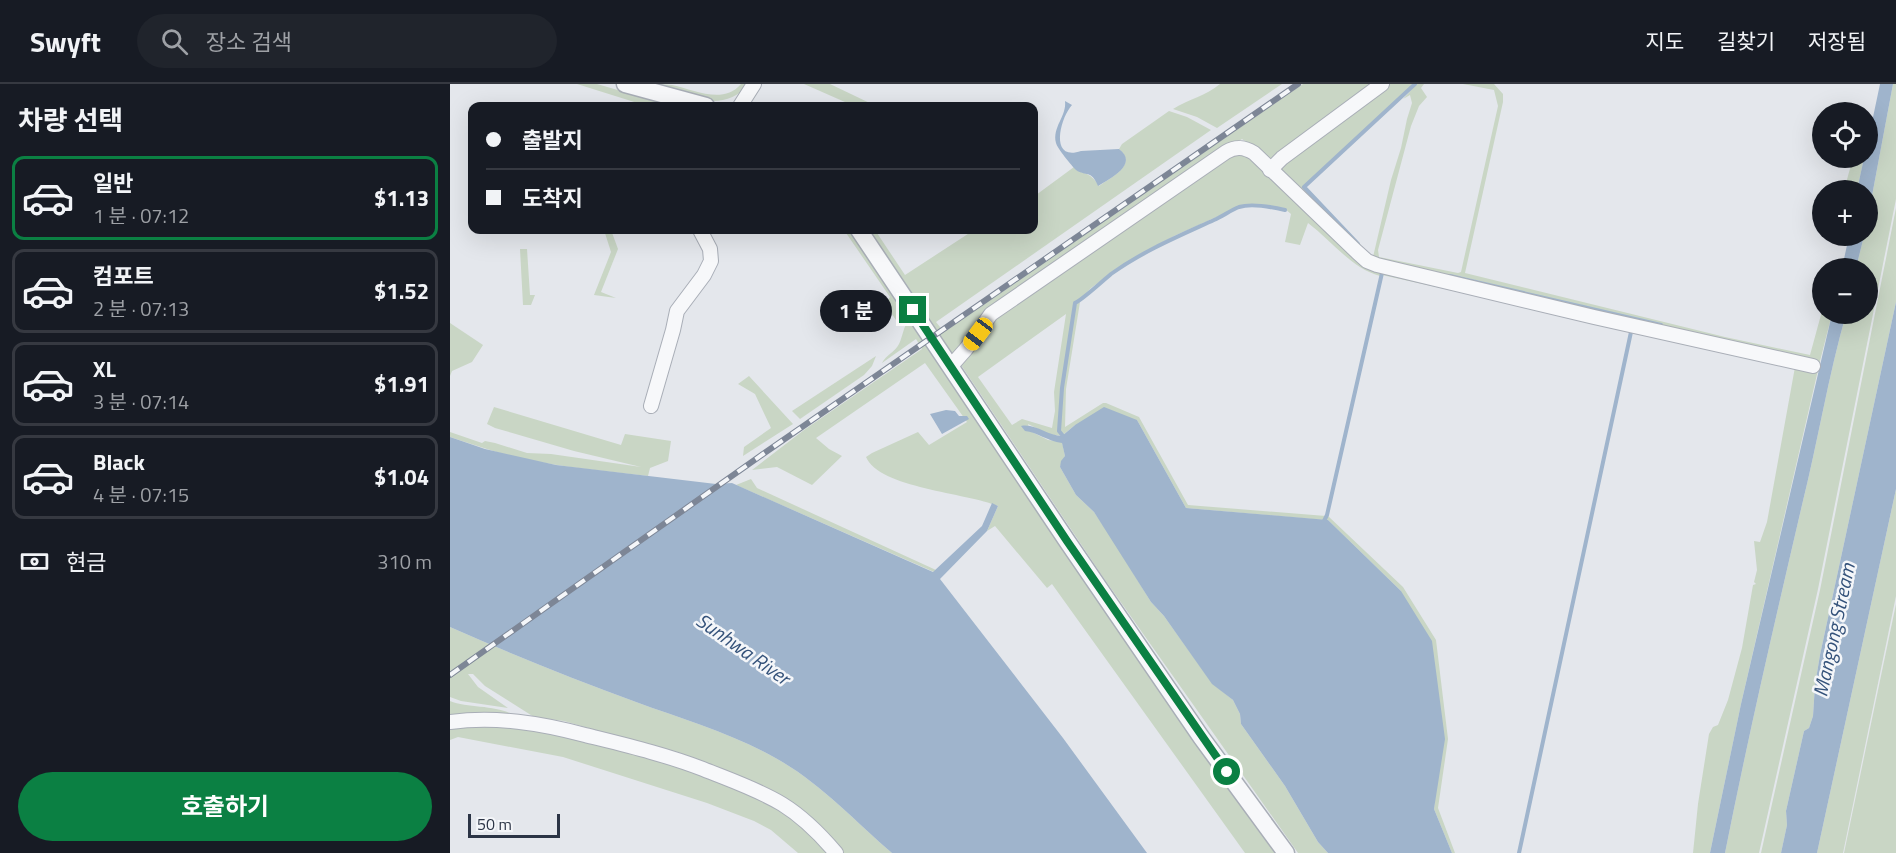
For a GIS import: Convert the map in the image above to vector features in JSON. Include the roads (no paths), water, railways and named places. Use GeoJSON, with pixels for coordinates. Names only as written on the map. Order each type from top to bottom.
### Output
{"type":"FeatureCollection","features":[{"type":"Feature","properties":{"kind":"street"},"geometry":{"type":"LineString","coordinates":[[626,84],[681,102]]}},
{"type":"Feature","properties":{"kind":"street"},"geometry":{"type":"LineString","coordinates":[[743,102],[754,84]]}},
{"type":"Feature","properties":{"kind":"street"},"geometry":{"type":"LineString","coordinates":[[1270,170],[1282,158],[1382,84]]}},
{"type":"Feature","properties":{"kind":"street"},"geometry":{"type":"LineString","coordinates":[[951,366],[991,314],[1226,152],[1231,149],[1245,148],[1254,153],[1367,261],[1377,265],[1813,366]]}},
{"type":"Feature","properties":{"kind":"street"},"geometry":{"type":"LineString","coordinates":[[651,406],[677,312],[711,261],[710,249],[702,234]]}},
{"type":"Feature","properties":{"kind":"street"},"geometry":{"type":"LineString","coordinates":[[863,234],[1201,737],[1286,853]]}},
{"type":"Feature","properties":{"kind":"street"},"geometry":{"type":"LineString","coordinates":[[450,722],[491,719],[545,724],[636,746],[677,759],[750,788],[780,803],[809,824],[836,853]]}},
{"type":"Feature","properties":{"kind":"water"},"geometry":{"type":"Polygon","coordinates":[[[1880,84],[1893,84],[1878,164],[1878,102],[1880,84]]]}},
{"type":"Feature","properties":{"kind":"water"},"geometry":{"type":"Polygon","coordinates":[[[1065,101],[1072,105],[1061,128],[1061,145],[1064,150],[1071,153],[1119,149],[1126,160],[1121,170],[1098,186],[1091,175],[1076,170],[1056,143],[1056,132],[1064,112],[1065,101]]]}},
{"type":"Feature","properties":{"kind":"water"},"geometry":{"type":"Polygon","coordinates":[[[1862,168],[1877,168],[1875,180],[1859,180],[1862,168]]]}},
{"type":"Feature","properties":{"kind":"water"},"geometry":{"type":"Polygon","coordinates":[[[1847,246],[1862,246],[1858,258],[1844,258],[1847,246]]]}},
{"type":"Feature","properties":{"kind":"water","name":"Mangong Stream"},"geometry":{"type":"Polygon","coordinates":[[[1896,302],[1896,489],[1817,853],[1781,853],[1787,825],[1786,811],[1804,731],[1809,728],[1813,716],[1820,655],[1896,302]]]}},
{"type":"Feature","properties":{"kind":"water"},"geometry":{"type":"Polygon","coordinates":[[[1830,324],[1843,324],[1762,679],[1725,853],[1710,853],[1741,704],[1830,324]]]}},
{"type":"Feature","properties":{"kind":"water"},"geometry":{"type":"Polygon","coordinates":[[[1104,407],[1137,420],[1186,508],[1328,520],[1401,591],[1432,641],[1445,739],[1434,809],[1452,853],[1328,853],[1318,842],[1285,786],[1241,724],[1240,714],[1233,700],[1212,684],[1164,616],[1151,602],[1094,512],[1076,495],[1060,467],[1065,456],[1062,443],[1025,431],[1021,426],[1031,426],[1062,436],[1104,407]]]}},
{"type":"Feature","properties":{"kind":"water"},"geometry":{"type":"Polygon","coordinates":[[[946,410],[955,411],[959,416],[967,416],[969,419],[942,434],[930,414],[946,410]]]}},
{"type":"Feature","properties":{"kind":"water","name":"Sunhwa River"},"geometry":{"type":"Polygon","coordinates":[[[450,437],[485,449],[556,465],[716,484],[732,483],[933,572],[982,526],[992,503],[998,506],[987,531],[940,579],[1063,738],[1147,853],[892,853],[809,780],[779,760],[745,742],[566,675],[450,627],[450,437]]]}},
{"type":"Feature","properties":{"kind":"waterway"},"geometry":{"type":"LineString","coordinates":[[1358,244],[1304,187],[1415,84]]}},
{"type":"Feature","properties":{"kind":"waterway"},"geometry":{"type":"LineString","coordinates":[[1063,436],[1059,431],[1062,388],[1075,303],[1111,274],[1136,258],[1236,208],[1256,205],[1285,210]]}},
{"type":"Feature","properties":{"kind":"waterway"},"geometry":{"type":"LineString","coordinates":[[1323,523],[1327,515],[1382,273]]}},
{"type":"Feature","properties":{"kind":"waterway"},"geometry":{"type":"LineString","coordinates":[[1450,276],[1661,325]]}},
{"type":"Feature","properties":{"kind":"waterway"},"geometry":{"type":"LineString","coordinates":[[1519,853],[1631,332]]}},
{"type":"Feature","properties":{"kind":"railway"},"geometry":{"type":"LineString","coordinates":[[450,675],[763,454],[1298,84]]}}]}
